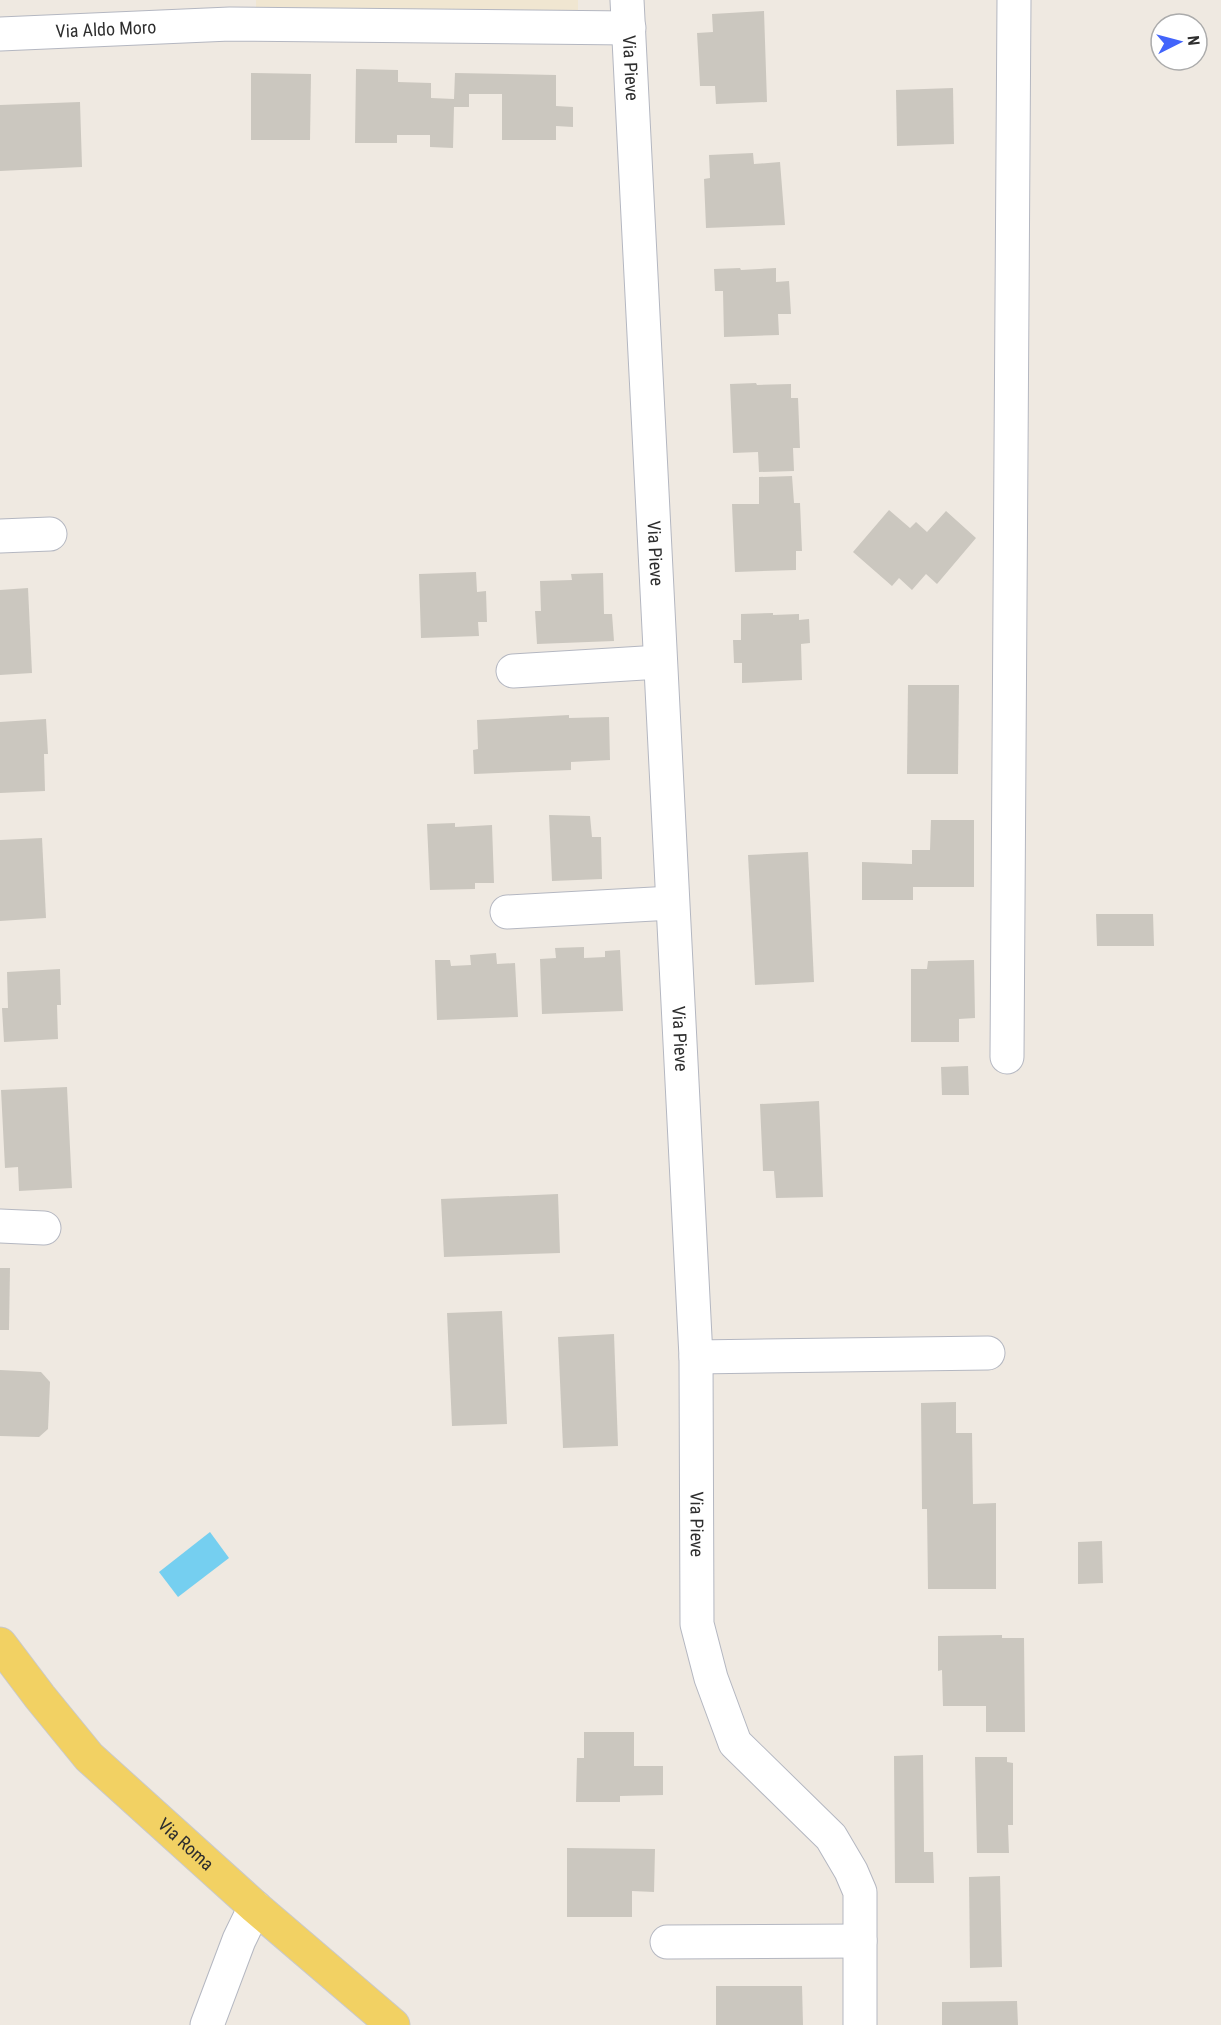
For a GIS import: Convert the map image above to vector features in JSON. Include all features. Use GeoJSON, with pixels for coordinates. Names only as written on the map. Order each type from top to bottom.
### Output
{"type":"FeatureCollection","features":[{"type":"Feature","properties":{"kind":"main road","name":"Via Roma"},"geometry":{"type":"LineString","coordinates":[[0,1644],[89,1757],[255,1908],[393,2025]]}},
{"type":"Feature","properties":{"kind":"street"},"geometry":{"type":"LineString","coordinates":[[1007,1057],[1014,0]]}},
{"type":"Feature","properties":{"kind":"street","name":"Via Aldo Moro"},"geometry":{"type":"LineString","coordinates":[[0,34],[212,12],[628,14]]}},
{"type":"Feature","properties":{"kind":"street","name":"Via Pieve"},"geometry":{"type":"LineString","coordinates":[[628,14],[696,1357],[698,1624],[711,1677],[735,1743],[831,1837],[844,1855],[860,1892],[860,2025]]}},
{"type":"Feature","properties":{"kind":"street"},"geometry":{"type":"LineString","coordinates":[[0,536],[50,534]]}},
{"type":"Feature","properties":{"kind":"street"},"geometry":{"type":"LineString","coordinates":[[513,671],[660,662]]}},
{"type":"Feature","properties":{"kind":"street"},"geometry":{"type":"LineString","coordinates":[[507,912],[672,903]]}},
{"type":"Feature","properties":{"kind":"street"},"geometry":{"type":"LineString","coordinates":[[0,1226],[44,1228]]}},
{"type":"Feature","properties":{"kind":"street"},"geometry":{"type":"LineString","coordinates":[[696,1357],[988,1353]]}},
{"type":"Feature","properties":{"kind":"street"},"geometry":{"type":"LineString","coordinates":[[207,2025],[239,1940],[255,1908]]}},
{"type":"Feature","properties":{"kind":"street"},"geometry":{"type":"LineString","coordinates":[[667,1942],[860,1941]]}},
{"type":"Feature","properties":{"kind":"shaded area"},"geometry":{"type":"Polygon","coordinates":[[[256,0],[578,0],[578,12],[256,7],[256,0]]]}},
{"type":"Feature","properties":{"kind":"water"},"geometry":{"type":"Polygon","coordinates":[[[210,1532],[229,1558],[178,1597],[159,1572],[210,1532]]]}},
{"type":"Feature","properties":{"kind":"building"},"geometry":{"type":"Polygon","coordinates":[[[764,11],[767,102],[716,104],[715,86],[700,86],[697,33],[713,32],[712,14],[764,11]]]}},
{"type":"Feature","properties":{"kind":"building"},"geometry":{"type":"Polygon","coordinates":[[[356,69],[398,70],[398,82],[431,83],[431,98],[454,99],[455,73],[556,75],[556,106],[573,107],[573,127],[556,126],[556,140],[502,140],[502,94],[469,94],[469,107],[454,107],[453,148],[430,147],[430,135],[397,135],[397,143],[355,143],[356,69]]]}},
{"type":"Feature","properties":{"kind":"building"},"geometry":{"type":"Polygon","coordinates":[[[251,73],[311,74],[310,140],[251,140],[251,73]]]}},
{"type":"Feature","properties":{"kind":"building"},"geometry":{"type":"Polygon","coordinates":[[[953,88],[954,144],[897,146],[896,90],[953,88]]]}},
{"type":"Feature","properties":{"kind":"building"},"geometry":{"type":"Polygon","coordinates":[[[80,102],[82,167],[0,171],[0,105],[80,102]]]}},
{"type":"Feature","properties":{"kind":"building"},"geometry":{"type":"Polygon","coordinates":[[[753,153],[754,164],[780,162],[785,225],[706,228],[704,179],[710,178],[709,155],[753,153]]]}},
{"type":"Feature","properties":{"kind":"building"},"geometry":{"type":"Polygon","coordinates":[[[740,268],[741,270],[776,268],[776,282],[789,281],[791,314],[778,314],[779,335],[724,337],[723,291],[715,291],[714,269],[740,268]]]}},
{"type":"Feature","properties":{"kind":"building"},"geometry":{"type":"Polygon","coordinates":[[[756,383],[757,385],[791,384],[791,398],[798,398],[800,448],[793,448],[794,471],[759,472],[758,452],[733,453],[730,384],[756,383]]]}},
{"type":"Feature","properties":{"kind":"building"},"geometry":{"type":"Polygon","coordinates":[[[792,476],[794,503],[800,503],[802,551],[796,551],[796,570],[735,572],[732,504],[759,504],[759,477],[792,476]]]}},
{"type":"Feature","properties":{"kind":"building"},"geometry":{"type":"Polygon","coordinates":[[[889,510],[910,528],[916,522],[927,532],[946,511],[976,538],[937,584],[926,574],[912,590],[899,578],[892,586],[853,552],[889,510]]]}},
{"type":"Feature","properties":{"kind":"building"},"geometry":{"type":"Polygon","coordinates":[[[476,572],[477,592],[486,591],[487,622],[478,622],[479,636],[421,638],[419,574],[476,572]]]}},
{"type":"Feature","properties":{"kind":"building"},"geometry":{"type":"Polygon","coordinates":[[[603,573],[604,614],[612,614],[614,641],[537,644],[535,611],[541,611],[540,581],[572,580],[571,574],[603,573]]]}},
{"type":"Feature","properties":{"kind":"building"},"geometry":{"type":"Polygon","coordinates":[[[28,588],[32,673],[0,675],[0,590],[28,588]]]}},
{"type":"Feature","properties":{"kind":"building"},"geometry":{"type":"Polygon","coordinates":[[[773,613],[773,615],[799,614],[799,620],[809,619],[810,643],[801,644],[802,680],[742,683],[742,663],[734,663],[733,640],[741,640],[741,614],[773,613]]]}},
{"type":"Feature","properties":{"kind":"building"},"geometry":{"type":"Polygon","coordinates":[[[908,685],[959,685],[958,774],[907,774],[908,685]]]}},
{"type":"Feature","properties":{"kind":"building"},"geometry":{"type":"Polygon","coordinates":[[[569,715],[569,718],[609,717],[610,760],[571,762],[571,770],[474,774],[473,750],[478,749],[477,720],[569,715]]]}},
{"type":"Feature","properties":{"kind":"building"},"geometry":{"type":"Polygon","coordinates":[[[46,719],[48,754],[44,754],[45,791],[0,793],[0,722],[46,719]]]}},
{"type":"Feature","properties":{"kind":"building"},"geometry":{"type":"Polygon","coordinates":[[[549,815],[590,816],[592,837],[601,837],[602,879],[552,881],[549,815]]]}},
{"type":"Feature","properties":{"kind":"building"},"geometry":{"type":"Polygon","coordinates":[[[931,820],[974,820],[974,887],[913,887],[913,900],[862,900],[862,862],[912,864],[912,850],[930,850],[931,820]]]}},
{"type":"Feature","properties":{"kind":"building"},"geometry":{"type":"Polygon","coordinates":[[[455,823],[455,827],[492,825],[494,883],[475,883],[475,889],[430,890],[427,824],[455,823]]]}},
{"type":"Feature","properties":{"kind":"building"},"geometry":{"type":"Polygon","coordinates":[[[42,838],[46,918],[0,921],[0,840],[42,838]]]}},
{"type":"Feature","properties":{"kind":"building"},"geometry":{"type":"Polygon","coordinates":[[[808,852],[814,982],[755,985],[748,855],[808,852]]]}},
{"type":"Feature","properties":{"kind":"building"},"geometry":{"type":"Polygon","coordinates":[[[1096,914],[1153,914],[1154,946],[1097,946],[1096,914]]]}},
{"type":"Feature","properties":{"kind":"building"},"geometry":{"type":"Polygon","coordinates":[[[584,947],[584,958],[605,957],[605,951],[620,950],[623,1011],[542,1014],[540,959],[556,958],[555,948],[584,947]]]}},
{"type":"Feature","properties":{"kind":"building"},"geometry":{"type":"Polygon","coordinates":[[[496,953],[497,964],[515,963],[518,1017],[437,1020],[435,960],[450,960],[451,966],[471,965],[470,955],[496,953]]]}},
{"type":"Feature","properties":{"kind":"building"},"geometry":{"type":"Polygon","coordinates":[[[974,960],[975,1018],[959,1019],[959,1042],[911,1042],[911,969],[927,969],[928,961],[974,960]]]}},
{"type":"Feature","properties":{"kind":"building"},"geometry":{"type":"Polygon","coordinates":[[[60,969],[61,1005],[57,1005],[58,1039],[4,1042],[2,1008],[8,1008],[7,972],[60,969]]]}},
{"type":"Feature","properties":{"kind":"building"},"geometry":{"type":"Polygon","coordinates":[[[968,1066],[969,1095],[942,1095],[941,1067],[968,1066]]]}},
{"type":"Feature","properties":{"kind":"building"},"geometry":{"type":"Polygon","coordinates":[[[67,1087],[72,1188],[19,1191],[18,1167],[5,1168],[1,1090],[67,1087]]]}},
{"type":"Feature","properties":{"kind":"building"},"geometry":{"type":"Polygon","coordinates":[[[819,1101],[823,1197],[776,1198],[774,1171],[763,1171],[760,1104],[819,1101]]]}},
{"type":"Feature","properties":{"kind":"building"},"geometry":{"type":"Polygon","coordinates":[[[558,1194],[560,1253],[444,1257],[441,1199],[558,1194]]]}},
{"type":"Feature","properties":{"kind":"building"},"geometry":{"type":"Polygon","coordinates":[[[0,1268],[10,1268],[9,1330],[0,1330],[0,1268]]]}},
{"type":"Feature","properties":{"kind":"building"},"geometry":{"type":"Polygon","coordinates":[[[502,1311],[507,1424],[452,1426],[447,1313],[502,1311]]]}},
{"type":"Feature","properties":{"kind":"building"},"geometry":{"type":"Polygon","coordinates":[[[614,1334],[618,1446],[563,1448],[558,1337],[614,1334]]]}},
{"type":"Feature","properties":{"kind":"building"},"geometry":{"type":"Polygon","coordinates":[[[0,1370],[41,1372],[50,1382],[48,1429],[39,1437],[0,1436],[0,1370]]]}},
{"type":"Feature","properties":{"kind":"building"},"geometry":{"type":"Polygon","coordinates":[[[956,1402],[956,1433],[972,1433],[973,1504],[996,1503],[996,1589],[928,1589],[927,1509],[922,1509],[921,1403],[956,1402]]]}},
{"type":"Feature","properties":{"kind":"building"},"geometry":{"type":"Polygon","coordinates":[[[1102,1541],[1103,1583],[1078,1584],[1078,1542],[1102,1541]]]}},
{"type":"Feature","properties":{"kind":"building"},"geometry":{"type":"Polygon","coordinates":[[[1002,1635],[1002,1638],[1024,1638],[1025,1732],[986,1732],[986,1706],[943,1706],[942,1670],[938,1671],[938,1636],[1002,1635]]]}},
{"type":"Feature","properties":{"kind":"building"},"geometry":{"type":"Polygon","coordinates":[[[584,1732],[634,1732],[634,1766],[663,1766],[663,1795],[620,1796],[620,1802],[576,1802],[577,1758],[584,1758],[584,1732]]]}},
{"type":"Feature","properties":{"kind":"building"},"geometry":{"type":"Polygon","coordinates":[[[923,1755],[924,1852],[933,1852],[934,1883],[895,1883],[894,1756],[923,1755]]]}},
{"type":"Feature","properties":{"kind":"building"},"geometry":{"type":"Polygon","coordinates":[[[975,1757],[1007,1757],[1007,1762],[1013,1763],[1013,1825],[1008,1825],[1009,1853],[977,1853],[975,1757]]]}},
{"type":"Feature","properties":{"kind":"building"},"geometry":{"type":"Polygon","coordinates":[[[567,1848],[655,1849],[654,1892],[632,1891],[632,1917],[567,1917],[567,1848]]]}},
{"type":"Feature","properties":{"kind":"building"},"geometry":{"type":"Polygon","coordinates":[[[1000,1876],[1002,1967],[970,1968],[969,1877],[1000,1876]]]}},
{"type":"Feature","properties":{"kind":"building"},"geometry":{"type":"Polygon","coordinates":[[[716,1986],[802,1986],[803,2025],[716,2025],[716,1986]]]}},
{"type":"Feature","properties":{"kind":"building"},"geometry":{"type":"Polygon","coordinates":[[[1017,2001],[1018,2025],[942,2025],[942,2002],[1017,2001]]]}}]}
